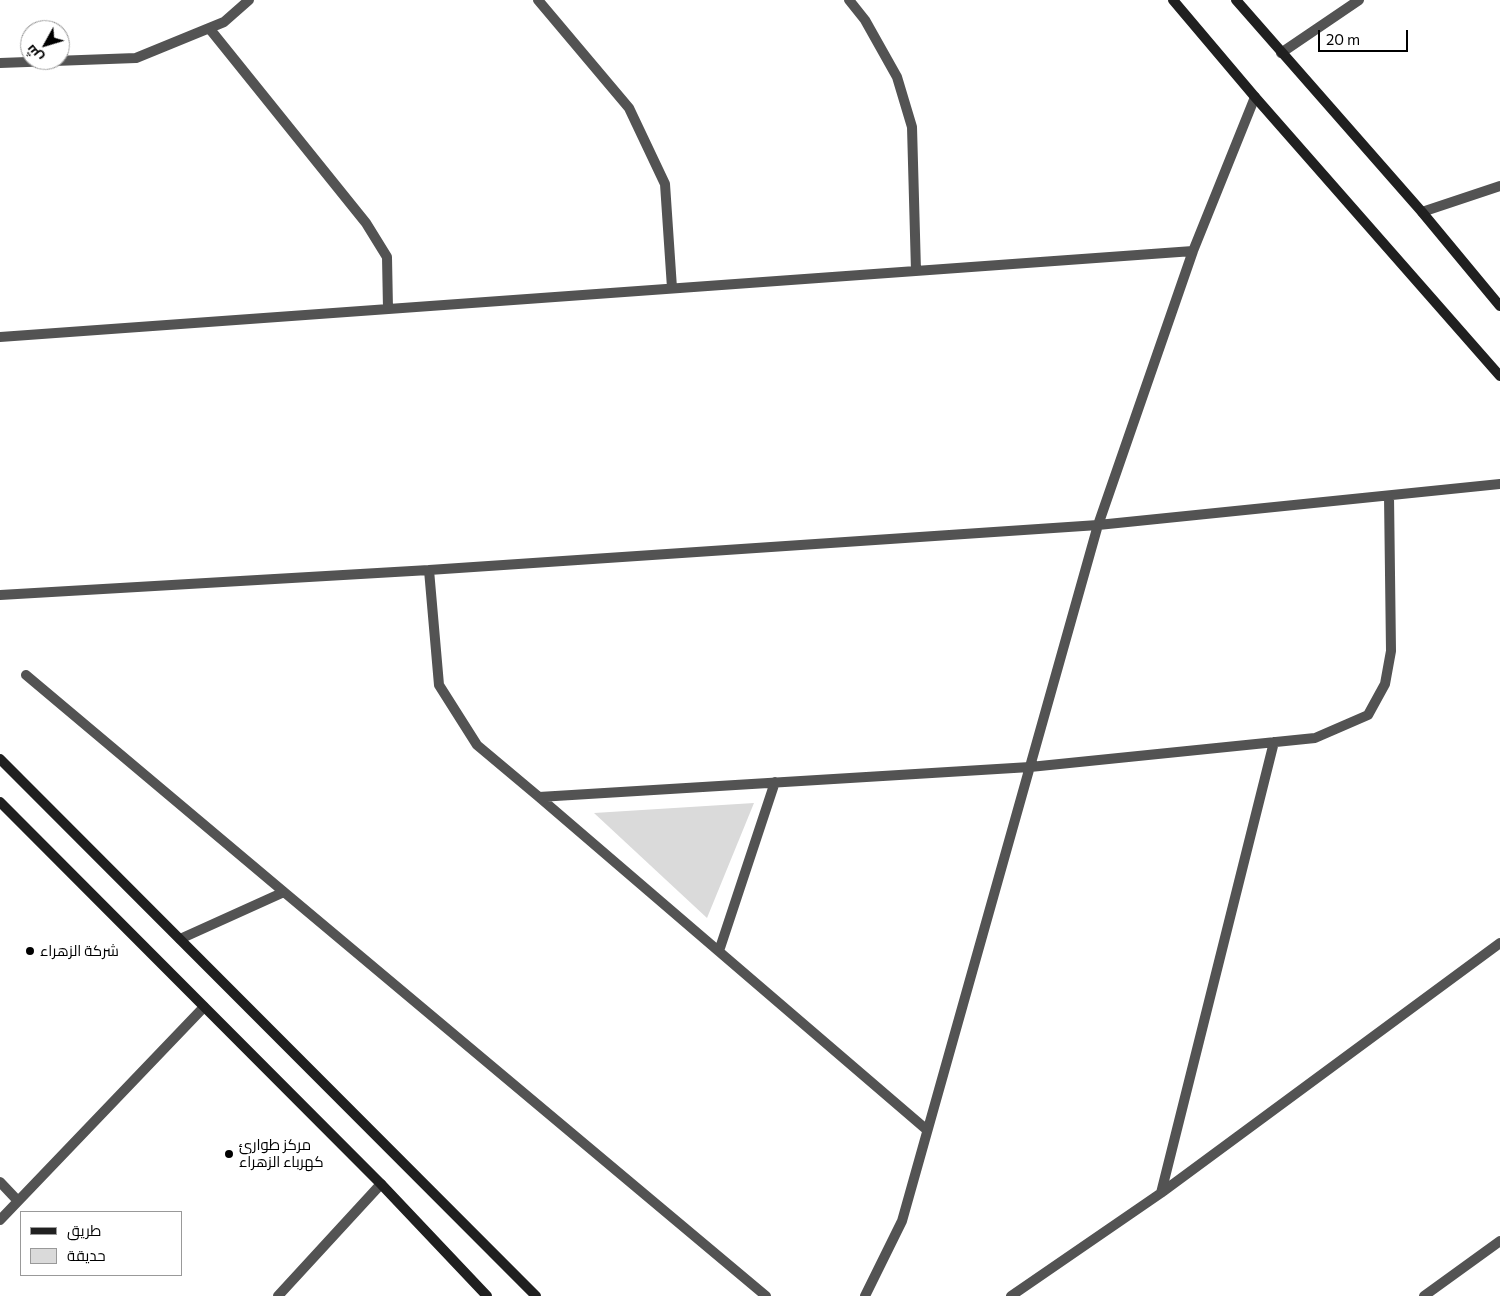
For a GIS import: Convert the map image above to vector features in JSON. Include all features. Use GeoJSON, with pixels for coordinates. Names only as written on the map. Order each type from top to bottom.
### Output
{"type":"FeatureCollection","features":[{"type":"Feature","properties":{"kind":"main road"},"geometry":{"type":"LineString","coordinates":[[1173,0],[1255,97],[1500,376]]}},
{"type":"Feature","properties":{"kind":"main road"},"geometry":{"type":"LineString","coordinates":[[1236,0],[1422,212],[1500,306]]}},
{"type":"Feature","properties":{"kind":"main road"},"geometry":{"type":"LineString","coordinates":[[0,759],[536,1296]]}},
{"type":"Feature","properties":{"kind":"main road"},"geometry":{"type":"LineString","coordinates":[[0,802],[380,1184],[486,1296]]}},
{"type":"Feature","properties":{"kind":"street"},"geometry":{"type":"LineString","coordinates":[[0,63],[136,58],[224,22],[249,0]]}},
{"type":"Feature","properties":{"kind":"street"},"geometry":{"type":"LineString","coordinates":[[538,0],[629,108],[665,184],[672,288]]}},
{"type":"Feature","properties":{"kind":"street"},"geometry":{"type":"LineString","coordinates":[[849,0],[865,20],[897,77],[912,127],[916,271]]}},
{"type":"Feature","properties":{"kind":"street"},"geometry":{"type":"LineString","coordinates":[[1281,53],[1359,0]]}},
{"type":"Feature","properties":{"kind":"street"},"geometry":{"type":"LineString","coordinates":[[209,28],[370,230],[387,257],[388,309]]}},
{"type":"Feature","properties":{"kind":"street"},"geometry":{"type":"LineString","coordinates":[[865,1296],[902,1221],[1098,526],[1193,250],[1255,97]]}},
{"type":"Feature","properties":{"kind":"street"},"geometry":{"type":"LineString","coordinates":[[1422,212],[1500,186]]}},
{"type":"Feature","properties":{"kind":"street"},"geometry":{"type":"LineString","coordinates":[[0,337],[1193,250]]}},
{"type":"Feature","properties":{"kind":"street"},"geometry":{"type":"LineString","coordinates":[[0,595],[429,570],[1098,526],[1500,484]]}},
{"type":"Feature","properties":{"kind":"street"},"geometry":{"type":"LineString","coordinates":[[539,797],[1030,767],[1316,738],[1368,715],[1385,684],[1391,651],[1389,496]]}},
{"type":"Feature","properties":{"kind":"street"},"geometry":{"type":"LineString","coordinates":[[429,570],[439,685],[477,745],[928,1130]]}},
{"type":"Feature","properties":{"kind":"street"},"geometry":{"type":"LineString","coordinates":[[26,675],[766,1296]]}},
{"type":"Feature","properties":{"kind":"street"},"geometry":{"type":"LineString","coordinates":[[1161,1193],[1274,742]]}},
{"type":"Feature","properties":{"kind":"street"},"geometry":{"type":"LineString","coordinates":[[719,951],[775,782]]}},
{"type":"Feature","properties":{"kind":"street"},"geometry":{"type":"LineString","coordinates":[[180,939],[284,892]]}},
{"type":"Feature","properties":{"kind":"street"},"geometry":{"type":"LineString","coordinates":[[1011,1296],[1161,1193],[1500,943]]}},
{"type":"Feature","properties":{"kind":"street"},"geometry":{"type":"LineString","coordinates":[[0,1220],[204,1007]]}},
{"type":"Feature","properties":{"kind":"street"},"geometry":{"type":"LineString","coordinates":[[0,1182],[18,1201]]}},
{"type":"Feature","properties":{"kind":"street"},"geometry":{"type":"LineString","coordinates":[[278,1296],[380,1184]]}},
{"type":"Feature","properties":{"kind":"street"},"geometry":{"type":"LineString","coordinates":[[1424,1296],[1500,1241]]}},
{"type":"Feature","properties":{"kind":"green space"},"geometry":{"type":"Polygon","coordinates":[[[754,803],[707,918],[594,813],[754,803]]]}},
{"type":"Feature","properties":{"kind":"place","name":"شركة الزهراء"},"geometry":{"type":"Point","coordinates":[30,951]}},
{"type":"Feature","properties":{"kind":"place","name":"مركز طوارئ كهرباء الزهراء"},"geometry":{"type":"Point","coordinates":[229,1154]}}]}
